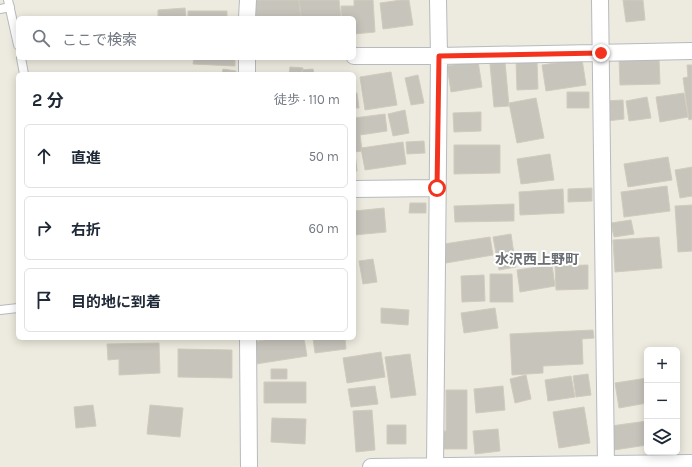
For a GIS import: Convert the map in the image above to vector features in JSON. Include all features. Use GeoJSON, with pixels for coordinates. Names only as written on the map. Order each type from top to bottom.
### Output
{"type":"FeatureCollection","features":[{"type":"Feature","properties":{"kind":"street"},"geometry":{"type":"LineString","coordinates":[[247,16],[248,0]]}},
{"type":"Feature","properties":{"kind":"street"},"geometry":{"type":"LineString","coordinates":[[435,466],[439,56],[438,0]]}},
{"type":"Feature","properties":{"kind":"street"},"geometry":{"type":"LineString","coordinates":[[600,0],[606,465]]}},
{"type":"Feature","properties":{"kind":"street"},"geometry":{"type":"LineString","coordinates":[[356,56],[439,56],[692,51]]}},
{"type":"Feature","properties":{"kind":"street"},"geometry":{"type":"LineString","coordinates":[[247,60],[247,72]]}},
{"type":"Feature","properties":{"kind":"street"},"geometry":{"type":"LineString","coordinates":[[356,189],[437,188]]}},
{"type":"Feature","properties":{"kind":"street"},"geometry":{"type":"LineString","coordinates":[[248,340],[249,467]]}},
{"type":"Feature","properties":{"kind":"street"},"geometry":{"type":"LineString","coordinates":[[370,467],[692,463]]}},
{"type":"Feature","properties":{"kind":"lane"},"geometry":{"type":"LineString","coordinates":[[0,9],[9,3],[16,36]]}},
{"type":"Feature","properties":{"kind":"lane"},"geometry":{"type":"LineString","coordinates":[[21,60],[24,72]]}},
{"type":"Feature","properties":{"kind":"lane"},"geometry":{"type":"LineString","coordinates":[[0,310],[16,308]]}},
{"type":"Feature","properties":{"kind":"building"},"geometry":{"type":"Polygon","coordinates":[[[252,0],[299,0],[301,16],[255,16],[252,0]]]}},
{"type":"Feature","properties":{"kind":"building"},"geometry":{"type":"Polygon","coordinates":[[[299,0],[339,0],[341,16],[301,16],[299,0]]]}},
{"type":"Feature","properties":{"kind":"building"},"geometry":{"type":"Polygon","coordinates":[[[354,0],[373,0],[375,32],[356,34],[356,16],[342,16],[341,6],[354,6],[354,0]]]}},
{"type":"Feature","properties":{"kind":"building"},"geometry":{"type":"Polygon","coordinates":[[[409,0],[413,25],[383,29],[380,3],[409,0]]]}},
{"type":"Feature","properties":{"kind":"building"},"geometry":{"type":"Polygon","coordinates":[[[623,0],[643,0],[645,20],[626,22],[623,0]]]}},
{"type":"Feature","properties":{"kind":"building"},"geometry":{"type":"Polygon","coordinates":[[[185,8],[186,16],[158,16],[158,10],[185,8]]]}},
{"type":"Feature","properties":{"kind":"building"},"geometry":{"type":"Polygon","coordinates":[[[188,11],[227,11],[227,16],[188,16],[188,11]]]}},
{"type":"Feature","properties":{"kind":"building"},"geometry":{"type":"Polygon","coordinates":[[[659,58],[660,84],[620,85],[619,59],[659,58]]]}},
{"type":"Feature","properties":{"kind":"building"},"geometry":{"type":"Polygon","coordinates":[[[582,59],[586,85],[546,91],[542,65],[582,59]]]}},
{"type":"Feature","properties":{"kind":"building"},"geometry":{"type":"Polygon","coordinates":[[[194,60],[235,60],[235,66],[193,64],[194,60]]]}},
{"type":"Feature","properties":{"kind":"building"},"geometry":{"type":"Polygon","coordinates":[[[478,61],[482,87],[451,92],[447,66],[478,61]]]}},
{"type":"Feature","properties":{"kind":"building"},"geometry":{"type":"Polygon","coordinates":[[[516,61],[537,61],[538,89],[517,90],[516,61]]]}},
{"type":"Feature","properties":{"kind":"building"},"geometry":{"type":"Polygon","coordinates":[[[505,62],[509,106],[494,107],[490,64],[505,62]]]}},
{"type":"Feature","properties":{"kind":"building"},"geometry":{"type":"Polygon","coordinates":[[[687,65],[692,65],[692,119],[689,120],[683,78],[688,77],[687,65]]]}},
{"type":"Feature","properties":{"kind":"building"},"geometry":{"type":"Polygon","coordinates":[[[290,67],[303,68],[302,72],[289,72],[290,67]]]}},
{"type":"Feature","properties":{"kind":"building"},"geometry":{"type":"Polygon","coordinates":[[[223,69],[236,71],[236,72],[222,72],[223,69]]]}},
{"type":"Feature","properties":{"kind":"building"},"geometry":{"type":"Polygon","coordinates":[[[313,69],[314,72],[302,72],[301,70],[313,69]]]}},
{"type":"Feature","properties":{"kind":"building"},"geometry":{"type":"Polygon","coordinates":[[[391,72],[397,105],[365,110],[360,77],[391,72]]]}},
{"type":"Feature","properties":{"kind":"building"},"geometry":{"type":"Polygon","coordinates":[[[418,75],[424,103],[411,105],[405,78],[418,75]]]}},
{"type":"Feature","properties":{"kind":"building"},"geometry":{"type":"Polygon","coordinates":[[[567,92],[589,92],[589,108],[567,108],[567,92]]]}},
{"type":"Feature","properties":{"kind":"building"},"geometry":{"type":"Polygon","coordinates":[[[356,93],[357,93],[359,108],[356,108],[356,93]]]}},
{"type":"Feature","properties":{"kind":"building"},"geometry":{"type":"Polygon","coordinates":[[[684,93],[688,117],[660,122],[656,97],[684,93]]]}},
{"type":"Feature","properties":{"kind":"building"},"geometry":{"type":"Polygon","coordinates":[[[647,97],[651,118],[629,121],[626,101],[647,97]]]}},
{"type":"Feature","properties":{"kind":"building"},"geometry":{"type":"Polygon","coordinates":[[[536,98],[544,138],[517,143],[509,103],[536,98]]]}},
{"type":"Feature","properties":{"kind":"building"},"geometry":{"type":"Polygon","coordinates":[[[623,100],[624,119],[607,121],[605,101],[623,100]]]}},
{"type":"Feature","properties":{"kind":"building"},"geometry":{"type":"Polygon","coordinates":[[[405,110],[409,133],[393,136],[388,114],[405,110]]]}},
{"type":"Feature","properties":{"kind":"building"},"geometry":{"type":"Polygon","coordinates":[[[481,112],[481,131],[454,132],[453,113],[481,112]]]}},
{"type":"Feature","properties":{"kind":"building"},"geometry":{"type":"Polygon","coordinates":[[[385,114],[387,131],[360,135],[362,151],[356,152],[356,118],[385,114]]]}},
{"type":"Feature","properties":{"kind":"building"},"geometry":{"type":"Polygon","coordinates":[[[424,141],[425,153],[407,154],[406,142],[424,141]]]}},
{"type":"Feature","properties":{"kind":"building"},"geometry":{"type":"Polygon","coordinates":[[[403,142],[406,164],[365,170],[361,148],[403,142]]]}},
{"type":"Feature","properties":{"kind":"building"},"geometry":{"type":"Polygon","coordinates":[[[454,145],[500,145],[500,173],[454,174],[454,145]]]}},
{"type":"Feature","properties":{"kind":"building"},"geometry":{"type":"Polygon","coordinates":[[[550,154],[554,180],[521,184],[517,159],[550,154]]]}},
{"type":"Feature","properties":{"kind":"building"},"geometry":{"type":"Polygon","coordinates":[[[668,157],[672,180],[628,187],[624,164],[668,157]]]}},
{"type":"Feature","properties":{"kind":"building"},"geometry":{"type":"Polygon","coordinates":[[[692,167],[692,196],[680,198],[675,170],[692,167]]]}},
{"type":"Feature","properties":{"kind":"building"},"geometry":{"type":"Polygon","coordinates":[[[667,186],[670,211],[624,217],[621,192],[667,186]]]}},
{"type":"Feature","properties":{"kind":"building"},"geometry":{"type":"Polygon","coordinates":[[[592,188],[592,201],[568,202],[568,189],[592,188]]]}},
{"type":"Feature","properties":{"kind":"building"},"geometry":{"type":"Polygon","coordinates":[[[563,189],[564,213],[520,215],[519,192],[563,189]]]}},
{"type":"Feature","properties":{"kind":"building"},"geometry":{"type":"Polygon","coordinates":[[[410,203],[426,203],[426,213],[409,213],[410,203]]]}},
{"type":"Feature","properties":{"kind":"building"},"geometry":{"type":"Polygon","coordinates":[[[514,204],[514,221],[455,222],[454,206],[514,204]]]}},
{"type":"Feature","properties":{"kind":"building"},"geometry":{"type":"Polygon","coordinates":[[[692,205],[692,251],[678,252],[675,206],[692,205]]]}},
{"type":"Feature","properties":{"kind":"building"},"geometry":{"type":"Polygon","coordinates":[[[384,208],[386,232],[356,235],[356,211],[384,208]]]}},
{"type":"Feature","properties":{"kind":"building"},"geometry":{"type":"Polygon","coordinates":[[[631,220],[634,234],[614,237],[611,223],[631,220]]]}},
{"type":"Feature","properties":{"kind":"building"},"geometry":{"type":"Polygon","coordinates":[[[511,234],[516,267],[499,270],[493,237],[511,234]]]}},
{"type":"Feature","properties":{"kind":"building"},"geometry":{"type":"Polygon","coordinates":[[[490,237],[493,255],[440,264],[437,245],[490,237]]]}},
{"type":"Feature","properties":{"kind":"building"},"geometry":{"type":"Polygon","coordinates":[[[659,237],[662,268],[615,272],[613,240],[659,237]]]}},
{"type":"Feature","properties":{"kind":"building"},"geometry":{"type":"Polygon","coordinates":[[[373,259],[377,282],[363,284],[359,261],[373,259]]]}},
{"type":"Feature","properties":{"kind":"building"},"geometry":{"type":"Polygon","coordinates":[[[552,265],[555,286],[520,292],[517,270],[552,265]]]}},
{"type":"Feature","properties":{"kind":"building"},"geometry":{"type":"Polygon","coordinates":[[[588,265],[588,289],[556,290],[555,266],[588,265]]]}},
{"type":"Feature","properties":{"kind":"building"},"geometry":{"type":"Polygon","coordinates":[[[490,274],[512,274],[513,302],[490,302],[490,274]]]}},
{"type":"Feature","properties":{"kind":"building"},"geometry":{"type":"Polygon","coordinates":[[[484,275],[485,301],[462,302],[461,276],[484,275]]]}},
{"type":"Feature","properties":{"kind":"building"},"geometry":{"type":"Polygon","coordinates":[[[381,308],[409,310],[408,325],[381,323],[381,308]]]}},
{"type":"Feature","properties":{"kind":"building"},"geometry":{"type":"Polygon","coordinates":[[[495,308],[498,328],[464,333],[461,313],[495,308]]]}},
{"type":"Feature","properties":{"kind":"building"},"geometry":{"type":"Polygon","coordinates":[[[593,330],[594,338],[582,339],[583,364],[543,366],[543,373],[512,375],[510,334],[593,330]]]}},
{"type":"Feature","properties":{"kind":"building"},"geometry":{"type":"Polygon","coordinates":[[[264,340],[304,340],[307,356],[256,364],[252,342],[264,340]]]}},
{"type":"Feature","properties":{"kind":"building"},"geometry":{"type":"Polygon","coordinates":[[[313,340],[345,340],[346,349],[315,353],[313,340]]]}},
{"type":"Feature","properties":{"kind":"building"},"geometry":{"type":"Polygon","coordinates":[[[159,343],[160,373],[119,375],[119,359],[108,360],[107,344],[159,343]]]}},
{"type":"Feature","properties":{"kind":"building"},"geometry":{"type":"Polygon","coordinates":[[[178,349],[232,350],[232,378],[178,377],[178,349]]]}},
{"type":"Feature","properties":{"kind":"building"},"geometry":{"type":"Polygon","coordinates":[[[381,352],[385,377],[347,383],[343,358],[381,352]]]}},
{"type":"Feature","properties":{"kind":"building"},"geometry":{"type":"Polygon","coordinates":[[[410,354],[416,395],[391,398],[385,357],[410,354]]]}},
{"type":"Feature","properties":{"kind":"building"},"geometry":{"type":"Polygon","coordinates":[[[271,369],[287,369],[287,379],[271,379],[271,369]]]}},
{"type":"Feature","properties":{"kind":"building"},"geometry":{"type":"Polygon","coordinates":[[[588,374],[591,395],[576,397],[573,376],[588,374]]]}},
{"type":"Feature","properties":{"kind":"building"},"geometry":{"type":"Polygon","coordinates":[[[526,375],[531,399],[515,403],[510,379],[526,375]]]}},
{"type":"Feature","properties":{"kind":"building"},"geometry":{"type":"Polygon","coordinates":[[[571,376],[575,397],[548,401],[545,380],[571,376]]]}},
{"type":"Feature","properties":{"kind":"building"},"geometry":{"type":"Polygon","coordinates":[[[644,378],[644,404],[619,408],[615,383],[644,378]]]}},
{"type":"Feature","properties":{"kind":"building"},"geometry":{"type":"Polygon","coordinates":[[[264,382],[306,382],[306,403],[264,403],[264,382]]]}},
{"type":"Feature","properties":{"kind":"building"},"geometry":{"type":"Polygon","coordinates":[[[375,386],[378,404],[351,407],[348,389],[375,386]]]}},
{"type":"Feature","properties":{"kind":"building"},"geometry":{"type":"Polygon","coordinates":[[[503,386],[505,410],[476,413],[474,389],[503,386]]]}},
{"type":"Feature","properties":{"kind":"building"},"geometry":{"type":"Polygon","coordinates":[[[446,390],[467,390],[467,449],[441,449],[441,431],[446,431],[446,390]]]}},
{"type":"Feature","properties":{"kind":"building"},"geometry":{"type":"Polygon","coordinates":[[[93,405],[96,426],[76,428],[74,407],[93,405]]]}},
{"type":"Feature","properties":{"kind":"building"},"geometry":{"type":"Polygon","coordinates":[[[150,405],[183,408],[180,437],[147,434],[150,405]]]}},
{"type":"Feature","properties":{"kind":"building"},"geometry":{"type":"Polygon","coordinates":[[[584,407],[590,443],[559,448],[553,412],[584,407]]]}},
{"type":"Feature","properties":{"kind":"building"},"geometry":{"type":"Polygon","coordinates":[[[372,410],[375,450],[356,452],[353,411],[372,410]]]}},
{"type":"Feature","properties":{"kind":"building"},"geometry":{"type":"Polygon","coordinates":[[[272,418],[306,419],[305,444],[271,442],[272,418]]]}},
{"type":"Feature","properties":{"kind":"building"},"geometry":{"type":"Polygon","coordinates":[[[644,421],[644,445],[614,450],[611,426],[644,421]]]}},
{"type":"Feature","properties":{"kind":"building"},"geometry":{"type":"Polygon","coordinates":[[[387,425],[406,425],[406,444],[387,444],[387,425]]]}},
{"type":"Feature","properties":{"kind":"building"},"geometry":{"type":"Polygon","coordinates":[[[498,429],[500,451],[475,454],[473,431],[498,429]]]}},
{"type":"Feature","properties":{"kind":"district","name":"水沢西上野町"},"geometry":{"type":"Point","coordinates":[537,259]}},
{"type":"Feature","properties":{"kind":"route"},"geometry":{"type":"LineString","coordinates":[[437,188],[439,56],[601,53]]}}]}
